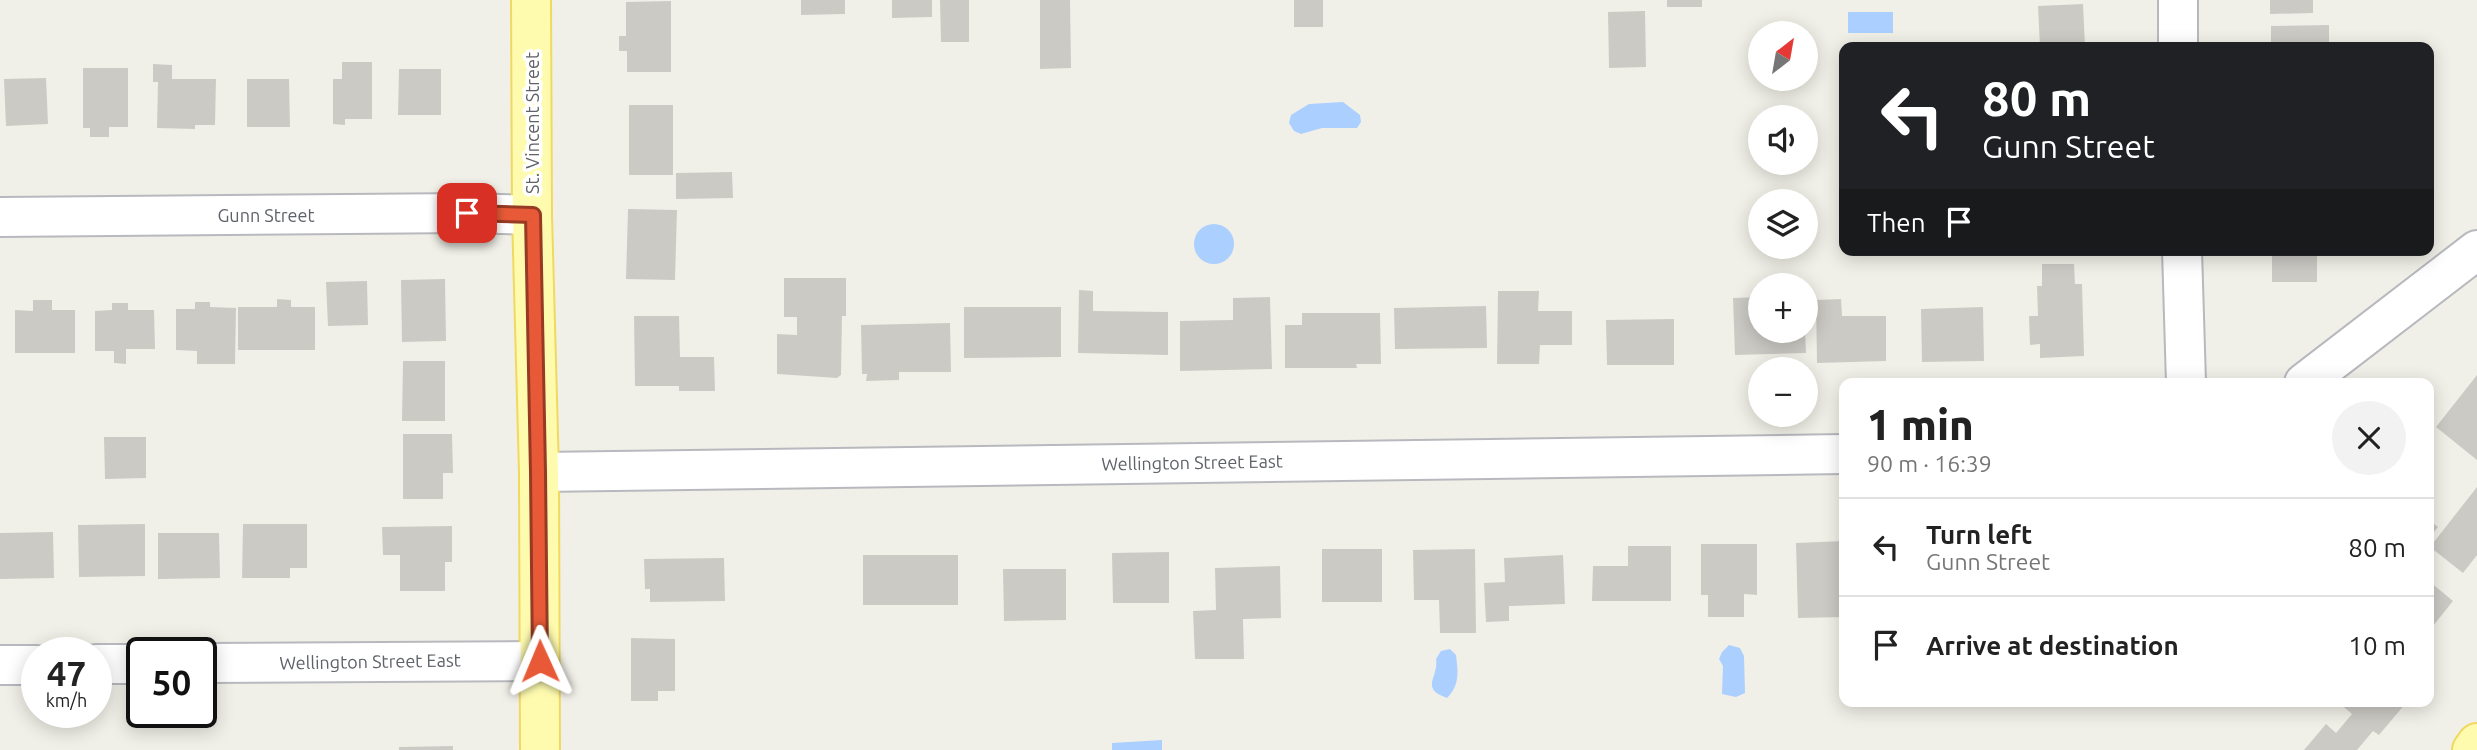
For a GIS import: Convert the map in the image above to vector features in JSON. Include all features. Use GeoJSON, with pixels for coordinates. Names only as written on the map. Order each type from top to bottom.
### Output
{"type":"FeatureCollection","features":[{"type":"Feature","properties":{"kind":"main road","name":"St. Vincent Street"},"geometry":{"type":"LineString","coordinates":[[531,0],[540,750]]}},
{"type":"Feature","properties":{"kind":"main road"},"geometry":{"type":"LineString","coordinates":[[2472,750],[2477,743]]}},
{"type":"Feature","properties":{"kind":"street"},"geometry":{"type":"LineString","coordinates":[[2178,0],[2178,42]]}},
{"type":"Feature","properties":{"kind":"street","name":"Gunn Street"},"geometry":{"type":"LineString","coordinates":[[0,217],[467,213],[533,215]]}},
{"type":"Feature","properties":{"kind":"street"},"geometry":{"type":"LineString","coordinates":[[2311,378],[2477,250]]}},
{"type":"Feature","properties":{"kind":"street"},"geometry":{"type":"LineString","coordinates":[[2182,256],[2186,378]]}},
{"type":"Feature","properties":{"kind":"street","name":"Wellington Street East"},"geometry":{"type":"LineString","coordinates":[[538,472],[1839,454]]}},
{"type":"Feature","properties":{"kind":"street","name":"Wellington Street East"},"geometry":{"type":"LineString","coordinates":[[217,663],[540,661]]}},
{"type":"Feature","properties":{"kind":"street"},"geometry":{"type":"LineString","coordinates":[[0,665],[21,665]]}},
{"type":"Feature","properties":{"kind":"water"},"geometry":{"type":"Polygon","coordinates":[[[1848,12],[1893,12],[1893,33],[1848,33],[1848,12]]]}},
{"type":"Feature","properties":{"kind":"water"},"geometry":{"type":"Polygon","coordinates":[[[1343,102],[1360,115],[1361,122],[1357,128],[1322,128],[1301,134],[1294,131],[1289,123],[1291,115],[1309,104],[1343,102]]]}},
{"type":"Feature","properties":{"kind":"water"},"geometry":{"type":"Polygon","coordinates":[[[1214,224],[1228,230],[1234,244],[1228,258],[1214,264],[1200,258],[1194,244],[1200,230],[1214,224]]]}},
{"type":"Feature","properties":{"kind":"water"},"geometry":{"type":"Polygon","coordinates":[[[1729,645],[1740,648],[1744,656],[1745,693],[1736,697],[1722,694],[1723,666],[1719,659],[1729,645]]]}},
{"type":"Feature","properties":{"kind":"water"},"geometry":{"type":"Polygon","coordinates":[[[1450,649],[1456,655],[1457,673],[1454,688],[1447,698],[1434,690],[1432,682],[1436,659],[1441,651],[1450,649]]]}},
{"type":"Feature","properties":{"kind":"water"},"geometry":{"type":"Polygon","coordinates":[[[1162,740],[1162,750],[1112,750],[1112,743],[1162,740]]]}},
{"type":"Feature","properties":{"kind":"building"},"geometry":{"type":"Polygon","coordinates":[[[801,0],[845,0],[845,14],[801,15],[801,0]]]}},
{"type":"Feature","properties":{"kind":"building"},"geometry":{"type":"Polygon","coordinates":[[[892,0],[932,0],[932,17],[892,18],[892,0]]]}},
{"type":"Feature","properties":{"kind":"building"},"geometry":{"type":"Polygon","coordinates":[[[940,0],[969,0],[969,42],[941,42],[940,0]]]}},
{"type":"Feature","properties":{"kind":"building"},"geometry":{"type":"Polygon","coordinates":[[[1040,0],[1070,0],[1071,68],[1040,69],[1040,0]]]}},
{"type":"Feature","properties":{"kind":"building"},"geometry":{"type":"Polygon","coordinates":[[[1294,0],[1323,0],[1323,27],[1294,27],[1294,0]]]}},
{"type":"Feature","properties":{"kind":"building"},"geometry":{"type":"Polygon","coordinates":[[[1667,0],[1702,0],[1702,7],[1667,7],[1667,0]]]}},
{"type":"Feature","properties":{"kind":"building"},"geometry":{"type":"Polygon","coordinates":[[[2270,0],[2313,0],[2313,13],[2270,14],[2270,0]]]}},
{"type":"Feature","properties":{"kind":"building"},"geometry":{"type":"Polygon","coordinates":[[[671,1],[671,72],[627,72],[627,51],[619,51],[619,36],[626,36],[626,2],[671,1]]]}},
{"type":"Feature","properties":{"kind":"building"},"geometry":{"type":"Polygon","coordinates":[[[2083,4],[2085,42],[2040,42],[2038,6],[2083,4]]]}},
{"type":"Feature","properties":{"kind":"building"},"geometry":{"type":"Polygon","coordinates":[[[1645,11],[1646,67],[1609,68],[1608,12],[1645,11]]]}},
{"type":"Feature","properties":{"kind":"building"},"geometry":{"type":"Polygon","coordinates":[[[2329,25],[2329,42],[2271,42],[2271,26],[2329,25]]]}},
{"type":"Feature","properties":{"kind":"building"},"geometry":{"type":"Polygon","coordinates":[[[342,62],[372,62],[372,119],[345,119],[345,125],[333,124],[333,79],[342,79],[342,62]]]}},
{"type":"Feature","properties":{"kind":"building"},"geometry":{"type":"Polygon","coordinates":[[[153,64],[172,65],[172,79],[216,79],[215,125],[195,125],[195,129],[157,128],[158,82],[153,82],[153,64]]]}},
{"type":"Feature","properties":{"kind":"building"},"geometry":{"type":"Polygon","coordinates":[[[83,68],[128,68],[128,127],[109,127],[109,137],[90,137],[90,128],[83,128],[83,68]]]}},
{"type":"Feature","properties":{"kind":"building"},"geometry":{"type":"Polygon","coordinates":[[[399,69],[441,69],[441,115],[398,115],[399,69]]]}},
{"type":"Feature","properties":{"kind":"building"},"geometry":{"type":"Polygon","coordinates":[[[46,78],[48,124],[6,126],[4,79],[46,78]]]}},
{"type":"Feature","properties":{"kind":"building"},"geometry":{"type":"Polygon","coordinates":[[[247,79],[289,79],[290,127],[247,127],[247,79]]]}},
{"type":"Feature","properties":{"kind":"building"},"geometry":{"type":"Polygon","coordinates":[[[629,105],[673,105],[673,175],[629,175],[629,105]]]}},
{"type":"Feature","properties":{"kind":"building"},"geometry":{"type":"Polygon","coordinates":[[[732,172],[733,198],[676,199],[676,173],[732,172]]]}},
{"type":"Feature","properties":{"kind":"building"},"geometry":{"type":"Polygon","coordinates":[[[628,209],[677,210],[675,280],[626,279],[628,209]]]}},
{"type":"Feature","properties":{"kind":"building"},"geometry":{"type":"Polygon","coordinates":[[[2272,256],[2317,256],[2317,282],[2272,282],[2272,256]]]}},
{"type":"Feature","properties":{"kind":"building"},"geometry":{"type":"Polygon","coordinates":[[[2042,264],[2074,264],[2075,284],[2082,284],[2084,356],[2040,358],[2040,344],[2030,345],[2029,316],[2038,316],[2037,286],[2042,286],[2042,264]]]}},
{"type":"Feature","properties":{"kind":"building"},"geometry":{"type":"Polygon","coordinates":[[[784,278],[846,278],[841,375],[837,378],[777,374],[777,334],[797,335],[797,317],[784,317],[784,278]]]}},
{"type":"Feature","properties":{"kind":"building"},"geometry":{"type":"Polygon","coordinates":[[[445,279],[446,341],[402,342],[401,280],[445,279]]]}},
{"type":"Feature","properties":{"kind":"building"},"geometry":{"type":"Polygon","coordinates":[[[367,281],[368,325],[328,326],[326,282],[367,281]]]}},
{"type":"Feature","properties":{"kind":"building"},"geometry":{"type":"Polygon","coordinates":[[[1079,290],[1093,291],[1093,311],[1168,312],[1168,355],[1078,353],[1079,290]]]}},
{"type":"Feature","properties":{"kind":"building"},"geometry":{"type":"Polygon","coordinates":[[[1498,291],[1539,291],[1538,311],[1572,311],[1572,345],[1540,345],[1539,364],[1497,364],[1498,291]]]}},
{"type":"Feature","properties":{"kind":"building"},"geometry":{"type":"Polygon","coordinates":[[[1270,297],[1272,369],[1180,371],[1180,321],[1233,320],[1233,298],[1270,297]]]}},
{"type":"Feature","properties":{"kind":"building"},"geometry":{"type":"Polygon","coordinates":[[[1748,297],[1748,343],[1806,343],[1806,353],[1735,355],[1733,298],[1748,297]]]}},
{"type":"Feature","properties":{"kind":"building"},"geometry":{"type":"Polygon","coordinates":[[[277,299],[291,300],[291,307],[315,307],[315,350],[238,350],[238,307],[277,307],[277,299]]]}},
{"type":"Feature","properties":{"kind":"building"},"geometry":{"type":"Polygon","coordinates":[[[1841,299],[1842,316],[1886,316],[1886,361],[1818,363],[1818,300],[1841,299]]]}},
{"type":"Feature","properties":{"kind":"building"},"geometry":{"type":"Polygon","coordinates":[[[33,300],[52,300],[52,310],[75,310],[75,353],[15,353],[15,310],[33,311],[33,300]]]}},
{"type":"Feature","properties":{"kind":"building"},"geometry":{"type":"Polygon","coordinates":[[[195,302],[210,302],[210,307],[236,308],[235,364],[197,364],[197,351],[176,350],[176,309],[195,309],[195,302]]]}},
{"type":"Feature","properties":{"kind":"building"},"geometry":{"type":"Polygon","coordinates":[[[112,303],[128,303],[128,310],[154,310],[155,349],[126,349],[126,364],[114,363],[114,351],[95,351],[95,311],[112,310],[112,303]]]}},
{"type":"Feature","properties":{"kind":"building"},"geometry":{"type":"Polygon","coordinates":[[[1486,306],[1487,348],[1395,349],[1394,308],[1486,306]]]}},
{"type":"Feature","properties":{"kind":"building"},"geometry":{"type":"Polygon","coordinates":[[[964,307],[1061,307],[1061,357],[964,358],[964,307]]]}},
{"type":"Feature","properties":{"kind":"building"},"geometry":{"type":"Polygon","coordinates":[[[1983,307],[1984,361],[1922,362],[1921,309],[1983,307]]]}},
{"type":"Feature","properties":{"kind":"building"},"geometry":{"type":"Polygon","coordinates":[[[1302,313],[1380,313],[1381,364],[1356,364],[1357,368],[1285,368],[1285,325],[1302,325],[1302,313]]]}},
{"type":"Feature","properties":{"kind":"building"},"geometry":{"type":"Polygon","coordinates":[[[634,316],[679,316],[680,357],[714,357],[715,391],[679,391],[679,386],[635,386],[634,316]]]}},
{"type":"Feature","properties":{"kind":"building"},"geometry":{"type":"Polygon","coordinates":[[[1674,319],[1674,365],[1607,365],[1606,320],[1674,319]]]}},
{"type":"Feature","properties":{"kind":"building"},"geometry":{"type":"Polygon","coordinates":[[[950,323],[951,372],[899,372],[899,380],[866,381],[867,374],[862,374],[861,325],[950,323]]]}},
{"type":"Feature","properties":{"kind":"building"},"geometry":{"type":"Polygon","coordinates":[[[403,361],[445,361],[445,421],[402,421],[403,361]]]}},
{"type":"Feature","properties":{"kind":"building"},"geometry":{"type":"Polygon","coordinates":[[[2477,375],[2477,460],[2436,427],[2477,375]]]}},
{"type":"Feature","properties":{"kind":"building"},"geometry":{"type":"Polygon","coordinates":[[[403,434],[452,434],[453,473],[443,473],[443,499],[403,499],[403,434]]]}},
{"type":"Feature","properties":{"kind":"building"},"geometry":{"type":"Polygon","coordinates":[[[104,437],[146,437],[146,478],[105,479],[104,437]]]}},
{"type":"Feature","properties":{"kind":"building"},"geometry":{"type":"Polygon","coordinates":[[[2477,487],[2477,555],[2463,573],[2434,550],[2434,542],[2477,487]]]}},
{"type":"Feature","properties":{"kind":"building"},"geometry":{"type":"Polygon","coordinates":[[[145,524],[145,576],[79,577],[78,525],[145,524]]]}},
{"type":"Feature","properties":{"kind":"building"},"geometry":{"type":"Polygon","coordinates":[[[243,524],[307,524],[307,568],[290,568],[290,578],[242,578],[243,524]]]}},
{"type":"Feature","properties":{"kind":"building"},"geometry":{"type":"Polygon","coordinates":[[[452,526],[452,562],[445,562],[445,591],[400,591],[400,555],[383,555],[382,527],[452,526]]]}},
{"type":"Feature","properties":{"kind":"building"},"geometry":{"type":"Polygon","coordinates":[[[53,532],[54,578],[0,579],[0,533],[53,532]]]}},
{"type":"Feature","properties":{"kind":"building"},"geometry":{"type":"Polygon","coordinates":[[[158,533],[219,533],[220,578],[158,579],[158,533]]]}},
{"type":"Feature","properties":{"kind":"building"},"geometry":{"type":"Polygon","coordinates":[[[1839,541],[1839,617],[1798,618],[1796,543],[1839,541]]]}},
{"type":"Feature","properties":{"kind":"building"},"geometry":{"type":"Polygon","coordinates":[[[1701,544],[1757,544],[1757,595],[1744,594],[1744,617],[1708,617],[1708,595],[1701,595],[1701,544]]]}},
{"type":"Feature","properties":{"kind":"building"},"geometry":{"type":"Polygon","coordinates":[[[1628,546],[1671,546],[1671,601],[1592,601],[1593,566],[1628,566],[1628,546]]]}},
{"type":"Feature","properties":{"kind":"building"},"geometry":{"type":"Polygon","coordinates":[[[1322,549],[1382,549],[1382,602],[1322,602],[1322,549]]]}},
{"type":"Feature","properties":{"kind":"building"},"geometry":{"type":"Polygon","coordinates":[[[1475,549],[1476,633],[1440,633],[1439,600],[1414,600],[1413,550],[1475,549]]]}},
{"type":"Feature","properties":{"kind":"building"},"geometry":{"type":"Polygon","coordinates":[[[1169,552],[1169,603],[1113,603],[1112,553],[1169,552]]]}},
{"type":"Feature","properties":{"kind":"building"},"geometry":{"type":"Polygon","coordinates":[[[863,555],[958,555],[958,605],[863,605],[863,555]]]}},
{"type":"Feature","properties":{"kind":"building"},"geometry":{"type":"Polygon","coordinates":[[[1563,555],[1565,604],[1509,606],[1509,621],[1486,622],[1484,583],[1505,582],[1504,558],[1563,555]]]}},
{"type":"Feature","properties":{"kind":"building"},"geometry":{"type":"Polygon","coordinates":[[[724,558],[725,601],[650,602],[650,589],[645,589],[644,559],[724,558]]]}},
{"type":"Feature","properties":{"kind":"building"},"geometry":{"type":"Polygon","coordinates":[[[1280,566],[1281,618],[1243,619],[1244,659],[1195,659],[1193,611],[1216,610],[1215,568],[1280,566]]]}},
{"type":"Feature","properties":{"kind":"building"},"geometry":{"type":"Polygon","coordinates":[[[1003,569],[1066,569],[1066,620],[1004,621],[1003,569]]]}},
{"type":"Feature","properties":{"kind":"building"},"geometry":{"type":"Polygon","coordinates":[[[2434,585],[2453,601],[2434,625],[2434,585]]]}},
{"type":"Feature","properties":{"kind":"building"},"geometry":{"type":"Polygon","coordinates":[[[631,638],[675,639],[675,691],[658,691],[658,701],[631,701],[631,638]]]}},
{"type":"Feature","properties":{"kind":"building"},"geometry":{"type":"Polygon","coordinates":[[[2344,707],[2403,707],[2379,735],[2373,731],[2357,750],[2304,750],[2326,724],[2336,733],[2352,714],[2344,707]]]}},
{"type":"Feature","properties":{"kind":"building"},"geometry":{"type":"Polygon","coordinates":[[[453,746],[453,750],[399,750],[399,747],[453,746]]]}},
{"type":"Feature","properties":{"kind":"route"},"geometry":{"type":"LineString","coordinates":[[467,213],[533,215],[540,661]]}}]}
